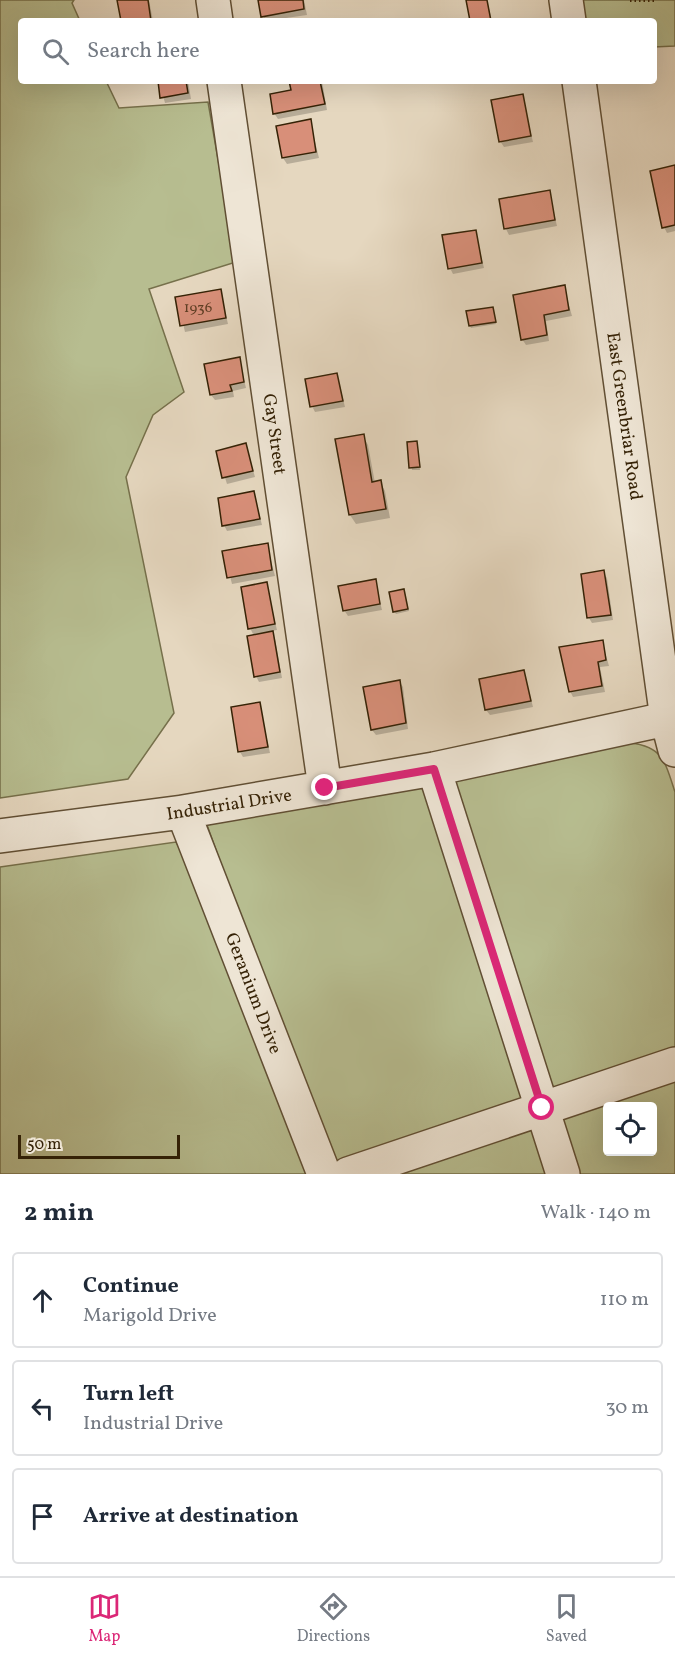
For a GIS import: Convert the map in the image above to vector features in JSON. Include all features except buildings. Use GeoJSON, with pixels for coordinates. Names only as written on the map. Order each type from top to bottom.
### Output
{"type":"FeatureCollection","features":[{"type":"Feature","properties":{"kind":"street"},"geometry":{"type":"LineString","coordinates":[[213,0],[216,18]]}},
{"type":"Feature","properties":{"kind":"street"},"geometry":{"type":"LineString","coordinates":[[566,0],[569,18]]}},
{"type":"Feature","properties":{"kind":"street","name":"Gay Street"},"geometry":{"type":"LineString","coordinates":[[224,84],[325,788]]}},
{"type":"Feature","properties":{"kind":"street","name":"East Greenbriar Road"},"geometry":{"type":"LineString","coordinates":[[579,84],[675,750]]}},
{"type":"Feature","properties":{"kind":"street","name":"Industrial Drive"},"geometry":{"type":"LineString","coordinates":[[0,836],[183,812],[434,769],[671,718]]}},
{"type":"Feature","properties":{"kind":"street"},"geometry":{"type":"LineString","coordinates":[[434,769],[563,1174]]}},
{"type":"Feature","properties":{"kind":"street","name":"Geranium Drive"},"geometry":{"type":"LineString","coordinates":[[183,812],[324,1174]]}},
{"type":"Feature","properties":{"kind":"street"},"geometry":{"type":"LineString","coordinates":[[348,1174],[675,1064]]}},
{"type":"Feature","properties":{"kind":"path"},"geometry":{"type":"LineString","coordinates":[[630,0],[654,0]]}},
{"type":"Feature","properties":{"kind":"green space"},"geometry":{"type":"Polygon","coordinates":[[[0,0],[74,0],[72,3],[79,18],[18,18],[18,84],[107,84],[119,108],[208,102],[236,262],[149,289],[184,392],[153,415],[126,477],[174,713],[128,779],[0,798],[0,0]]]}},
{"type":"Feature","properties":{"kind":"green space"},"geometry":{"type":"Polygon","coordinates":[[[578,0],[675,0],[675,46],[657,47],[657,18],[581,18],[578,0]]]}},
{"type":"Feature","properties":{"kind":"green space"},"geometry":{"type":"Polygon","coordinates":[[[623,742],[646,746],[654,750],[660,755],[668,770],[675,792],[675,1174],[332,1174],[207,825],[211,816],[623,742]]]}},
{"type":"Feature","properties":{"kind":"green space"},"geometry":{"type":"Polygon","coordinates":[[[176,842],[196,876],[314,1174],[0,1174],[0,867],[176,842]]]}},
{"type":"Feature","properties":{"kind":"route"},"geometry":{"type":"LineString","coordinates":[[325,788],[434,769],[542,1108]]}}]}
